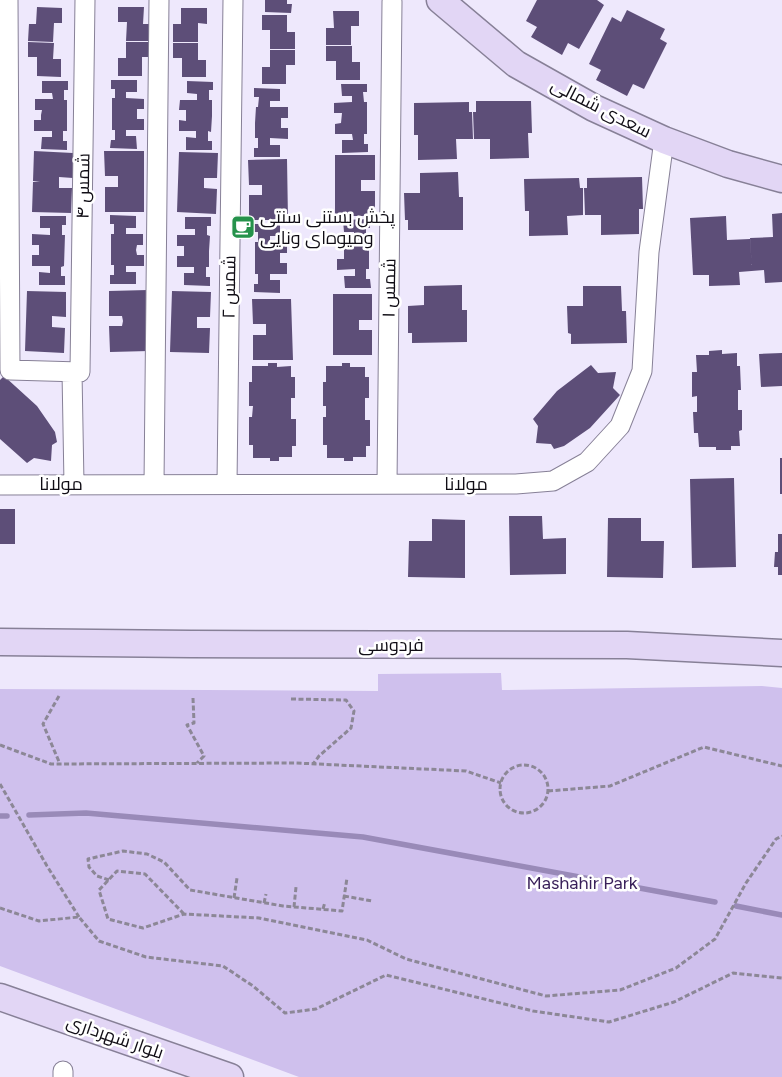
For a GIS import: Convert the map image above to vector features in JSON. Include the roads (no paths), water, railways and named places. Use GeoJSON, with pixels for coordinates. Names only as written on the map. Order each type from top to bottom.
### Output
{"type":"FeatureCollection","features":[{"type":"Feature","properties":{"kind":"main road","name":"سعدی شمالی"},"geometry":{"type":"LineString","coordinates":[[440,0],[516,64],[594,108],[664,140],[728,164],[782,178]]}},
{"type":"Feature","properties":{"kind":"main road","name":"فردوسی"},"geometry":{"type":"LineString","coordinates":[[0,642],[627,645],[782,653]]}},
{"type":"Feature","properties":{"kind":"main road","name":"بلوار شهرداری"},"geometry":{"type":"LineString","coordinates":[[0,997],[230,1077]]}},
{"type":"Feature","properties":{"kind":"street"},"geometry":{"type":"LineString","coordinates":[[8,0],[10,370],[76,372]]}},
{"type":"Feature","properties":{"kind":"street","name":"شمس ۴"},"geometry":{"type":"LineString","coordinates":[[74,484],[85,0]]}},
{"type":"Feature","properties":{"kind":"street"},"geometry":{"type":"LineString","coordinates":[[154,484],[159,0]]}},
{"type":"Feature","properties":{"kind":"street","name":"شمس ۲"},"geometry":{"type":"LineString","coordinates":[[227,484],[233,0]]}},
{"type":"Feature","properties":{"kind":"street","name":"شمس ۱"},"geometry":{"type":"LineString","coordinates":[[387,484],[392,2]]}},
{"type":"Feature","properties":{"kind":"street","name":"مولانا"},"geometry":{"type":"LineString","coordinates":[[0,485],[516,484],[553,481],[588,462],[620,426],[642,371],[649,252],[664,140]]}},
{"type":"Feature","properties":{"kind":"waterway"},"geometry":{"type":"LineString","coordinates":[[29,815],[86,813],[363,837],[715,902]]}},
{"type":"Feature","properties":{"kind":"waterway"},"geometry":{"type":"LineString","coordinates":[[0,816],[7,816]]}},
{"type":"Feature","properties":{"kind":"waterway"},"geometry":{"type":"LineString","coordinates":[[736,906],[782,915]]}},
{"type":"Feature","properties":{"kind":"place","name":"پخش بستنی سنتی ومیوه‌ای ونایی"},"geometry":{"type":"Point","coordinates":[243,227]}},
{"type":"Feature","properties":{"kind":"park label","name":"Mashahir Park"},"geometry":{"type":"Point","coordinates":[582,883]}}]}
